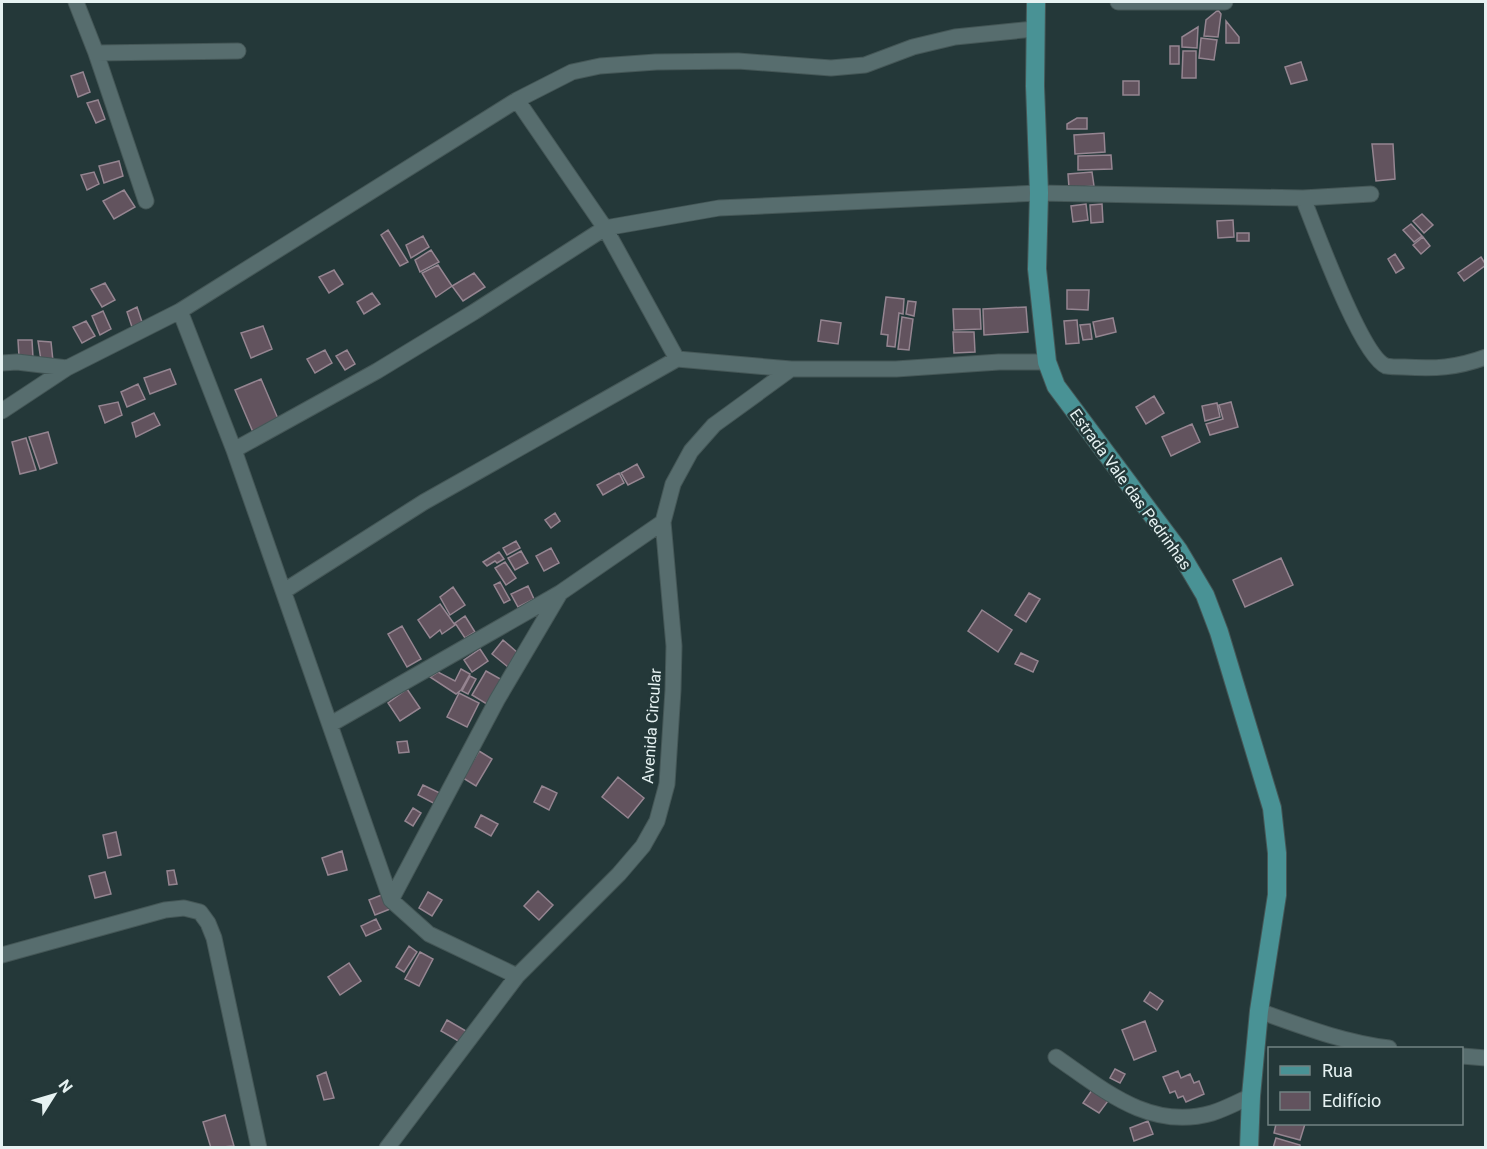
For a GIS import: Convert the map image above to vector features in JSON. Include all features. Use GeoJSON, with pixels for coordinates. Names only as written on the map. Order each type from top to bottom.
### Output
{"type":"FeatureCollection","features":[{"type":"Feature","properties":{"kind":"main road","name":"Estrada Vale das Pedrinhas"},"geometry":{"type":"LineString","coordinates":[[1036,2],[1034,29],[1039,193],[1037,269],[1047,363],[1056,386],[1179,550],[1205,595],[1219,632],[1272,808],[1277,852],[1277,895],[1260,1011],[1251,1096],[1249,1148]]}},
{"type":"Feature","properties":{"kind":"street"},"geometry":{"type":"LineString","coordinates":[[76,2],[96,53],[146,201]]}},
{"type":"Feature","properties":{"kind":"street"},"geometry":{"type":"LineString","coordinates":[[1118,2],[1225,2]]}},
{"type":"Feature","properties":{"kind":"street"},"geometry":{"type":"LineString","coordinates":[[2,411],[67,368],[180,311],[517,100],[572,72],[600,66],[656,62],[738,61],[831,68],[866,65],[913,47],[955,36],[1034,29]]}},
{"type":"Feature","properties":{"kind":"street"},"geometry":{"type":"LineString","coordinates":[[96,53],[238,51]]}},
{"type":"Feature","properties":{"kind":"street"},"geometry":{"type":"LineString","coordinates":[[517,100],[604,228],[676,359]]}},
{"type":"Feature","properties":{"kind":"street"},"geometry":{"type":"LineString","coordinates":[[234,450],[376,371],[604,228],[719,208],[1039,193],[1302,198],[1371,195]]}},
{"type":"Feature","properties":{"kind":"street"},"geometry":{"type":"LineString","coordinates":[[1302,198],[1359,331],[1371,353],[1385,366],[1435,369],[1462,365],[1485,357]]}},
{"type":"Feature","properties":{"kind":"street"},"geometry":{"type":"LineString","coordinates":[[180,311],[234,450],[391,900],[429,934],[517,976]]}},
{"type":"Feature","properties":{"kind":"street"},"geometry":{"type":"LineString","coordinates":[[284,591],[424,502],[676,359],[791,369],[896,369],[999,362],[1047,363]]}},
{"type":"Feature","properties":{"kind":"street"},"geometry":{"type":"LineString","coordinates":[[2,363],[17,362],[67,368]]}},
{"type":"Feature","properties":{"kind":"street","name":"Avenida Circular"},"geometry":{"type":"LineString","coordinates":[[387,1148],[517,976],[620,874],[643,846],[657,821],[667,784],[674,646],[663,522],[673,483],[691,451],[714,425],[791,369]]}},
{"type":"Feature","properties":{"kind":"street"},"geometry":{"type":"LineString","coordinates":[[331,724],[560,593],[663,522]]}},
{"type":"Feature","properties":{"kind":"street"},"geometry":{"type":"LineString","coordinates":[[391,900],[497,700],[560,593]]}},
{"type":"Feature","properties":{"kind":"street"},"geometry":{"type":"LineString","coordinates":[[2,955],[165,910],[184,908],[200,912],[208,923],[214,938],[259,1148]]}},
{"type":"Feature","properties":{"kind":"street"},"geometry":{"type":"LineString","coordinates":[[1260,1011],[1322,1034],[1356,1044],[1381,1047]]}},
{"type":"Feature","properties":{"kind":"street"},"geometry":{"type":"LineString","coordinates":[[1463,1056],[1485,1058]]}},
{"type":"Feature","properties":{"kind":"street"},"geometry":{"type":"LineString","coordinates":[[1056,1058],[1122,1103],[1150,1114],[1176,1118],[1193,1117],[1213,1113],[1251,1096]]}},
{"type":"Feature","properties":{"kind":"building"},"geometry":{"type":"Polygon","coordinates":[[[1218,10],[1221,14],[1218,37],[1204,36],[1206,20],[1218,10]]]}},
{"type":"Feature","properties":{"kind":"building"},"geometry":{"type":"Polygon","coordinates":[[[1226,21],[1239,37],[1239,43],[1226,43],[1226,21]]]}},
{"type":"Feature","properties":{"kind":"building"},"geometry":{"type":"Polygon","coordinates":[[[1198,27],[1197,48],[1182,47],[1182,37],[1198,27]]]}},
{"type":"Feature","properties":{"kind":"building"},"geometry":{"type":"Polygon","coordinates":[[[1201,38],[1217,40],[1214,60],[1199,58],[1201,38]]]}},
{"type":"Feature","properties":{"kind":"building"},"geometry":{"type":"Polygon","coordinates":[[[1170,46],[1179,46],[1179,64],[1170,64],[1170,46]]]}},
{"type":"Feature","properties":{"kind":"building"},"geometry":{"type":"Polygon","coordinates":[[[1183,51],[1196,51],[1196,78],[1182,78],[1183,51]]]}},
{"type":"Feature","properties":{"kind":"building"},"geometry":{"type":"Polygon","coordinates":[[[1301,62],[1307,80],[1291,84],[1285,67],[1301,62]]]}},
{"type":"Feature","properties":{"kind":"building"},"geometry":{"type":"Polygon","coordinates":[[[83,72],[90,92],[78,97],[71,76],[83,72]]]}},
{"type":"Feature","properties":{"kind":"building"},"geometry":{"type":"Polygon","coordinates":[[[1123,81],[1139,81],[1139,95],[1123,95],[1123,81]]]}},
{"type":"Feature","properties":{"kind":"building"},"geometry":{"type":"Polygon","coordinates":[[[98,100],[105,119],[96,123],[87,103],[98,100]]]}},
{"type":"Feature","properties":{"kind":"building"},"geometry":{"type":"Polygon","coordinates":[[[1077,118],[1087,118],[1087,129],[1067,129],[1067,124],[1077,118]]]}},
{"type":"Feature","properties":{"kind":"building"},"geometry":{"type":"Polygon","coordinates":[[[1104,133],[1105,152],[1075,154],[1074,135],[1104,133]]]}},
{"type":"Feature","properties":{"kind":"building"},"geometry":{"type":"Polygon","coordinates":[[[1372,144],[1393,144],[1395,179],[1376,181],[1372,144]]]}},
{"type":"Feature","properties":{"kind":"building"},"geometry":{"type":"Polygon","coordinates":[[[1111,155],[1112,169],[1078,170],[1078,156],[1111,155]]]}},
{"type":"Feature","properties":{"kind":"building"},"geometry":{"type":"Polygon","coordinates":[[[119,161],[123,176],[104,183],[99,166],[119,161]]]}},
{"type":"Feature","properties":{"kind":"building"},"geometry":{"type":"Polygon","coordinates":[[[94,172],[99,184],[87,190],[81,175],[94,172]]]}},
{"type":"Feature","properties":{"kind":"building"},"geometry":{"type":"Polygon","coordinates":[[[1092,172],[1094,186],[1069,188],[1068,174],[1092,172]]]}},
{"type":"Feature","properties":{"kind":"building"},"geometry":{"type":"Polygon","coordinates":[[[124,190],[135,207],[114,219],[103,201],[124,190]]]}},
{"type":"Feature","properties":{"kind":"building"},"geometry":{"type":"Polygon","coordinates":[[[1086,204],[1088,220],[1073,222],[1071,206],[1086,204]]]}},
{"type":"Feature","properties":{"kind":"building"},"geometry":{"type":"Polygon","coordinates":[[[1102,204],[1103,222],[1091,223],[1090,205],[1102,204]]]}},
{"type":"Feature","properties":{"kind":"building"},"geometry":{"type":"Polygon","coordinates":[[[1422,214],[1433,225],[1424,233],[1413,221],[1422,214]]]}},
{"type":"Feature","properties":{"kind":"building"},"geometry":{"type":"Polygon","coordinates":[[[1233,220],[1234,237],[1218,238],[1217,221],[1233,220]]]}},
{"type":"Feature","properties":{"kind":"building"},"geometry":{"type":"Polygon","coordinates":[[[1411,224],[1422,236],[1414,242],[1403,230],[1411,224]]]}},
{"type":"Feature","properties":{"kind":"building"},"geometry":{"type":"Polygon","coordinates":[[[388,230],[408,262],[400,266],[381,235],[388,230]]]}},
{"type":"Feature","properties":{"kind":"building"},"geometry":{"type":"Polygon","coordinates":[[[1237,233],[1249,233],[1249,241],[1237,241],[1237,233]]]}},
{"type":"Feature","properties":{"kind":"building"},"geometry":{"type":"Polygon","coordinates":[[[423,236],[429,247],[411,258],[406,245],[423,236]]]}},
{"type":"Feature","properties":{"kind":"building"},"geometry":{"type":"Polygon","coordinates":[[[1423,237],[1430,246],[1421,254],[1413,245],[1423,237]]]}},
{"type":"Feature","properties":{"kind":"building"},"geometry":{"type":"Polygon","coordinates":[[[431,250],[439,262],[420,272],[415,260],[431,250]]]}},
{"type":"Feature","properties":{"kind":"building"},"geometry":{"type":"Polygon","coordinates":[[[1395,254],[1404,268],[1396,273],[1388,259],[1395,254]]]}},
{"type":"Feature","properties":{"kind":"building"},"geometry":{"type":"Polygon","coordinates":[[[1481,257],[1486,265],[1464,281],[1458,273],[1481,257]]]}},
{"type":"Feature","properties":{"kind":"building"},"geometry":{"type":"Polygon","coordinates":[[[438,265],[452,286],[436,297],[422,273],[438,265]]]}},
{"type":"Feature","properties":{"kind":"building"},"geometry":{"type":"Polygon","coordinates":[[[334,270],[343,284],[329,293],[319,277],[334,270]]]}},
{"type":"Feature","properties":{"kind":"building"},"geometry":{"type":"Polygon","coordinates":[[[474,273],[485,287],[463,301],[452,286],[474,273]]]}},
{"type":"Feature","properties":{"kind":"building"},"geometry":{"type":"Polygon","coordinates":[[[105,283],[115,300],[102,307],[91,289],[105,283]]]}},
{"type":"Feature","properties":{"kind":"building"},"geometry":{"type":"Polygon","coordinates":[[[1067,290],[1089,290],[1088,310],[1067,309],[1067,290]]]}},
{"type":"Feature","properties":{"kind":"building"},"geometry":{"type":"Polygon","coordinates":[[[372,293],[380,304],[364,314],[357,302],[372,293]]]}},
{"type":"Feature","properties":{"kind":"building"},"geometry":{"type":"Polygon","coordinates":[[[886,297],[904,299],[903,314],[899,313],[895,347],[887,346],[888,335],[881,334],[886,297]]]}},
{"type":"Feature","properties":{"kind":"building"},"geometry":{"type":"Polygon","coordinates":[[[908,301],[916,302],[914,316],[906,314],[908,301]]]}},
{"type":"Feature","properties":{"kind":"building"},"geometry":{"type":"Polygon","coordinates":[[[137,307],[143,325],[133,330],[127,312],[137,307]]]}},
{"type":"Feature","properties":{"kind":"building"},"geometry":{"type":"Polygon","coordinates":[[[1026,307],[1028,332],[984,335],[983,309],[1026,307]]]}},
{"type":"Feature","properties":{"kind":"building"},"geometry":{"type":"Polygon","coordinates":[[[953,309],[980,309],[981,329],[954,330],[953,309]]]}},
{"type":"Feature","properties":{"kind":"building"},"geometry":{"type":"Polygon","coordinates":[[[103,311],[111,329],[100,335],[92,316],[103,311]]]}},
{"type":"Feature","properties":{"kind":"building"},"geometry":{"type":"Polygon","coordinates":[[[902,317],[913,319],[909,350],[898,349],[902,317]]]}},
{"type":"Feature","properties":{"kind":"building"},"geometry":{"type":"Polygon","coordinates":[[[1113,318],[1116,332],[1096,337],[1093,322],[1113,318]]]}},
{"type":"Feature","properties":{"kind":"building"},"geometry":{"type":"Polygon","coordinates":[[[821,320],[841,323],[838,344],[818,341],[821,320]]]}},
{"type":"Feature","properties":{"kind":"building"},"geometry":{"type":"Polygon","coordinates":[[[1077,320],[1079,343],[1066,344],[1064,321],[1077,320]]]}},
{"type":"Feature","properties":{"kind":"building"},"geometry":{"type":"Polygon","coordinates":[[[86,321],[95,336],[82,343],[73,327],[86,321]]]}},
{"type":"Feature","properties":{"kind":"building"},"geometry":{"type":"Polygon","coordinates":[[[1090,324],[1092,339],[1083,340],[1080,325],[1090,324]]]}},
{"type":"Feature","properties":{"kind":"building"},"geometry":{"type":"Polygon","coordinates":[[[263,326],[272,349],[251,358],[241,333],[263,326]]]}},
{"type":"Feature","properties":{"kind":"building"},"geometry":{"type":"Polygon","coordinates":[[[953,332],[974,332],[975,352],[954,353],[953,332]]]}},
{"type":"Feature","properties":{"kind":"building"},"geometry":{"type":"Polygon","coordinates":[[[18,340],[32,340],[33,358],[19,357],[18,340]]]}},
{"type":"Feature","properties":{"kind":"building"},"geometry":{"type":"Polygon","coordinates":[[[38,341],[51,342],[53,361],[41,360],[38,341]]]}},
{"type":"Feature","properties":{"kind":"building"},"geometry":{"type":"Polygon","coordinates":[[[325,350],[332,363],[315,373],[307,359],[325,350]]]}},
{"type":"Feature","properties":{"kind":"building"},"geometry":{"type":"Polygon","coordinates":[[[347,350],[355,364],[345,370],[336,356],[347,350]]]}},
{"type":"Feature","properties":{"kind":"building"},"geometry":{"type":"Polygon","coordinates":[[[170,369],[176,384],[150,394],[144,378],[170,369]]]}},
{"type":"Feature","properties":{"kind":"building"},"geometry":{"type":"Polygon","coordinates":[[[261,379],[279,421],[253,432],[235,390],[261,379]]]}},
{"type":"Feature","properties":{"kind":"building"},"geometry":{"type":"Polygon","coordinates":[[[138,384],[145,399],[127,407],[121,392],[138,384]]]}},
{"type":"Feature","properties":{"kind":"building"},"geometry":{"type":"Polygon","coordinates":[[[1154,396],[1164,413],[1146,424],[1136,407],[1154,396]]]}},
{"type":"Feature","properties":{"kind":"building"},"geometry":{"type":"Polygon","coordinates":[[[118,402],[122,415],[105,423],[99,406],[118,402]]]}},
{"type":"Feature","properties":{"kind":"building"},"geometry":{"type":"Polygon","coordinates":[[[1231,402],[1238,427],[1210,435],[1206,424],[1223,419],[1219,405],[1231,402]]]}},
{"type":"Feature","properties":{"kind":"building"},"geometry":{"type":"Polygon","coordinates":[[[1217,403],[1220,417],[1205,421],[1202,406],[1217,403]]]}},
{"type":"Feature","properties":{"kind":"building"},"geometry":{"type":"Polygon","coordinates":[[[154,413],[160,425],[136,437],[132,423],[154,413]]]}},
{"type":"Feature","properties":{"kind":"building"},"geometry":{"type":"Polygon","coordinates":[[[1192,424],[1200,442],[1171,456],[1162,437],[1192,424]]]}},
{"type":"Feature","properties":{"kind":"building"},"geometry":{"type":"Polygon","coordinates":[[[48,432],[57,463],[40,469],[29,437],[48,432]]]}},
{"type":"Feature","properties":{"kind":"building"},"geometry":{"type":"Polygon","coordinates":[[[26,438],[36,470],[20,474],[12,442],[26,438]]]}},
{"type":"Feature","properties":{"kind":"building"},"geometry":{"type":"Polygon","coordinates":[[[637,464],[644,477],[628,485],[621,473],[637,464]]]}},
{"type":"Feature","properties":{"kind":"building"},"geometry":{"type":"Polygon","coordinates":[[[619,473],[624,483],[603,495],[597,485],[619,473]]]}},
{"type":"Feature","properties":{"kind":"building"},"geometry":{"type":"Polygon","coordinates":[[[555,513],[560,521],[551,528],[545,520],[555,513]]]}},
{"type":"Feature","properties":{"kind":"building"},"geometry":{"type":"Polygon","coordinates":[[[516,541],[520,548],[507,555],[503,548],[516,541]]]}},
{"type":"Feature","properties":{"kind":"building"},"geometry":{"type":"Polygon","coordinates":[[[551,548],[559,563],[544,571],[536,556],[551,548]]]}},
{"type":"Feature","properties":{"kind":"building"},"geometry":{"type":"Polygon","coordinates":[[[521,551],[528,563],[515,570],[508,558],[521,551]]]}},
{"type":"Feature","properties":{"kind":"building"},"geometry":{"type":"Polygon","coordinates":[[[499,552],[504,559],[487,566],[483,562],[499,552]]]}},
{"type":"Feature","properties":{"kind":"building"},"geometry":{"type":"Polygon","coordinates":[[[1281,558],[1293,585],[1245,607],[1233,580],[1281,558]]]}},
{"type":"Feature","properties":{"kind":"building"},"geometry":{"type":"Polygon","coordinates":[[[505,562],[516,578],[506,585],[495,568],[505,562]]]}},
{"type":"Feature","properties":{"kind":"building"},"geometry":{"type":"Polygon","coordinates":[[[500,582],[510,600],[504,603],[494,585],[500,582]]]}},
{"type":"Feature","properties":{"kind":"building"},"geometry":{"type":"Polygon","coordinates":[[[528,586],[534,599],[518,607],[511,594],[528,586]]]}},
{"type":"Feature","properties":{"kind":"building"},"geometry":{"type":"Polygon","coordinates":[[[453,587],[465,605],[450,615],[440,597],[453,587]]]}},
{"type":"Feature","properties":{"kind":"building"},"geometry":{"type":"Polygon","coordinates":[[[1029,593],[1040,599],[1026,622],[1015,615],[1029,593]]]}},
{"type":"Feature","properties":{"kind":"building"},"geometry":{"type":"Polygon","coordinates":[[[440,604],[455,625],[442,634],[440,630],[430,638],[418,620],[440,604]]]}},
{"type":"Feature","properties":{"kind":"building"},"geometry":{"type":"Polygon","coordinates":[[[982,610],[1012,630],[998,652],[968,631],[982,610]]]}},
{"type":"Feature","properties":{"kind":"building"},"geometry":{"type":"Polygon","coordinates":[[[465,616],[475,632],[465,638],[455,623],[465,616]]]}},
{"type":"Feature","properties":{"kind":"building"},"geometry":{"type":"Polygon","coordinates":[[[402,626],[421,659],[407,667],[388,634],[402,626]]]}},
{"type":"Feature","properties":{"kind":"building"},"geometry":{"type":"Polygon","coordinates":[[[503,640],[518,653],[508,667],[492,654],[503,640]]]}},
{"type":"Feature","properties":{"kind":"building"},"geometry":{"type":"Polygon","coordinates":[[[480,649],[488,661],[472,672],[464,660],[480,649]]]}},
{"type":"Feature","properties":{"kind":"building"},"geometry":{"type":"Polygon","coordinates":[[[1021,653],[1038,661],[1033,672],[1015,664],[1021,653]]]}},
{"type":"Feature","properties":{"kind":"building"},"geometry":{"type":"Polygon","coordinates":[[[461,669],[470,674],[461,690],[456,694],[430,677],[438,672],[455,681],[461,669]]]}},
{"type":"Feature","properties":{"kind":"building"},"geometry":{"type":"Polygon","coordinates":[[[486,671],[504,681],[490,706],[472,695],[486,671]]]}},
{"type":"Feature","properties":{"kind":"building"},"geometry":{"type":"Polygon","coordinates":[[[470,676],[476,679],[468,694],[462,691],[470,676]]]}},
{"type":"Feature","properties":{"kind":"building"},"geometry":{"type":"Polygon","coordinates":[[[407,689],[420,708],[400,721],[388,703],[407,689]]]}},
{"type":"Feature","properties":{"kind":"building"},"geometry":{"type":"Polygon","coordinates":[[[459,693],[479,703],[467,727],[447,717],[459,693]]]}},
{"type":"Feature","properties":{"kind":"building"},"geometry":{"type":"Polygon","coordinates":[[[407,741],[409,752],[399,753],[397,742],[407,741]]]}},
{"type":"Feature","properties":{"kind":"building"},"geometry":{"type":"Polygon","coordinates":[[[479,751],[492,759],[476,786],[463,778],[479,751]]]}},
{"type":"Feature","properties":{"kind":"building"},"geometry":{"type":"Polygon","coordinates":[[[618,777],[644,798],[628,818],[602,797],[618,777]]]}},
{"type":"Feature","properties":{"kind":"building"},"geometry":{"type":"Polygon","coordinates":[[[423,785],[444,795],[439,806],[418,795],[423,785]]]}},
{"type":"Feature","properties":{"kind":"building"},"geometry":{"type":"Polygon","coordinates":[[[542,786],[557,793],[549,810],[534,802],[542,786]]]}},
{"type":"Feature","properties":{"kind":"building"},"geometry":{"type":"Polygon","coordinates":[[[413,808],[421,813],[413,826],[405,821],[413,808]]]}},
{"type":"Feature","properties":{"kind":"building"},"geometry":{"type":"Polygon","coordinates":[[[481,815],[498,824],[491,836],[475,827],[481,815]]]}},
{"type":"Feature","properties":{"kind":"building"},"geometry":{"type":"Polygon","coordinates":[[[116,832],[121,855],[108,858],[103,835],[116,832]]]}},
{"type":"Feature","properties":{"kind":"building"},"geometry":{"type":"Polygon","coordinates":[[[342,851],[347,870],[328,875],[322,858],[342,851]]]}},
{"type":"Feature","properties":{"kind":"building"},"geometry":{"type":"Polygon","coordinates":[[[174,870],[177,884],[169,885],[167,871],[174,870]]]}},
{"type":"Feature","properties":{"kind":"building"},"geometry":{"type":"Polygon","coordinates":[[[105,872],[111,894],[95,898],[89,876],[105,872]]]}},
{"type":"Feature","properties":{"kind":"building"},"geometry":{"type":"Polygon","coordinates":[[[538,891],[553,905],[539,920],[524,906],[538,891]]]}},
{"type":"Feature","properties":{"kind":"building"},"geometry":{"type":"Polygon","coordinates":[[[428,892],[442,900],[432,916],[419,908],[428,892]]]}},
{"type":"Feature","properties":{"kind":"building"},"geometry":{"type":"Polygon","coordinates":[[[384,894],[390,909],[375,915],[369,900],[384,894]]]}},
{"type":"Feature","properties":{"kind":"building"},"geometry":{"type":"Polygon","coordinates":[[[376,919],[381,929],[366,936],[361,926],[376,919]]]}},
{"type":"Feature","properties":{"kind":"building"},"geometry":{"type":"Polygon","coordinates":[[[409,946],[417,952],[404,972],[396,967],[409,946]]]}},
{"type":"Feature","properties":{"kind":"building"},"geometry":{"type":"Polygon","coordinates":[[[420,952],[433,959],[419,986],[405,979],[420,952]]]}},
{"type":"Feature","properties":{"kind":"building"},"geometry":{"type":"Polygon","coordinates":[[[349,963],[361,981],[340,995],[328,977],[349,963]]]}},
{"type":"Feature","properties":{"kind":"building"},"geometry":{"type":"Polygon","coordinates":[[[1150,992],[1163,1001],[1157,1010],[1144,1001],[1150,992]]]}},
{"type":"Feature","properties":{"kind":"building"},"geometry":{"type":"Polygon","coordinates":[[[447,1020],[466,1031],[460,1042],[441,1031],[447,1020]]]}},
{"type":"Feature","properties":{"kind":"building"},"geometry":{"type":"Polygon","coordinates":[[[1145,1021],[1156,1051],[1134,1060],[1122,1030],[1145,1021]]]}},
{"type":"Feature","properties":{"kind":"building"},"geometry":{"type":"Polygon","coordinates":[[[1115,1069],[1125,1074],[1120,1083],[1110,1078],[1115,1069]]]}},
{"type":"Feature","properties":{"kind":"building"},"geometry":{"type":"Polygon","coordinates":[[[1178,1071],[1181,1078],[1190,1074],[1194,1083],[1199,1081],[1204,1094],[1186,1102],[1183,1096],[1178,1098],[1175,1091],[1170,1093],[1163,1077],[1178,1071]]]}},
{"type":"Feature","properties":{"kind":"building"},"geometry":{"type":"Polygon","coordinates":[[[326,1072],[334,1098],[324,1100],[317,1076],[326,1072]]]}},
{"type":"Feature","properties":{"kind":"building"},"geometry":{"type":"Polygon","coordinates":[[[1092,1090],[1108,1101],[1099,1113],[1083,1103],[1092,1090]]]}},
{"type":"Feature","properties":{"kind":"building"},"geometry":{"type":"Polygon","coordinates":[[[225,1115],[234,1146],[211,1148],[203,1122],[225,1115]]]}},
{"type":"Feature","properties":{"kind":"building"},"geometry":{"type":"Polygon","coordinates":[[[1148,1121],[1153,1134],[1134,1141],[1130,1128],[1148,1121]]]}},
{"type":"Feature","properties":{"kind":"building"},"geometry":{"type":"Polygon","coordinates":[[[1276,1125],[1305,1125],[1300,1140],[1274,1133],[1276,1125]]]}},
{"type":"Feature","properties":{"kind":"building"},"geometry":{"type":"Polygon","coordinates":[[[1276,1138],[1300,1145],[1300,1148],[1273,1148],[1276,1138]]]}}]}
